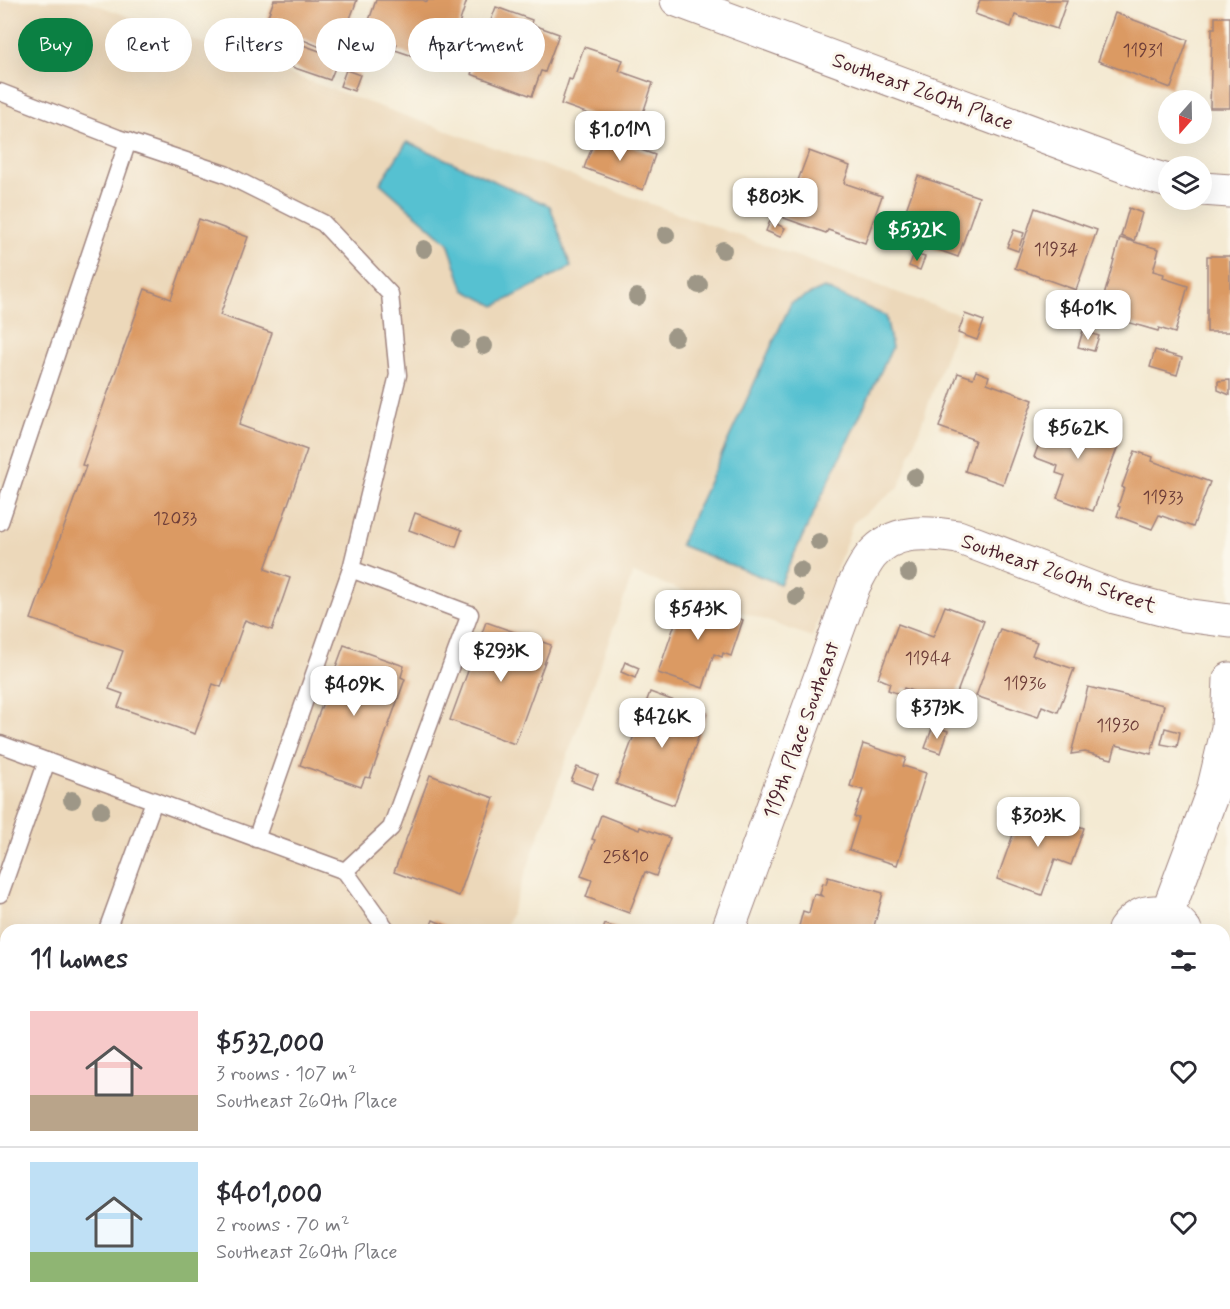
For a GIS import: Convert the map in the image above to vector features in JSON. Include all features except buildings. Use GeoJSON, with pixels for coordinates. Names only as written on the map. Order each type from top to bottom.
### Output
{"type":"FeatureCollection","features":[{"type":"Feature","properties":{"kind":"street","name":"Southeast 260th Place"},"geometry":{"type":"LineString","coordinates":[[677,0],[1158,178]]}},
{"type":"Feature","properties":{"kind":"street"},"geometry":{"type":"LineString","coordinates":[[1212,190],[1230,191]]}},
{"type":"Feature","properties":{"kind":"street","name":"Southeast 260th Street"},"geometry":{"type":"LineString","coordinates":[[889,540],[911,534],[933,533],[958,537],[1115,597],[1185,615],[1230,621]]}},
{"type":"Feature","properties":{"kind":"street","name":"119th Place Southeast"},"geometry":{"type":"LineString","coordinates":[[730,924],[854,585],[870,556],[889,540]]}},
{"type":"Feature","properties":{"kind":"street"},"geometry":{"type":"LineString","coordinates":[[1128,924],[1140,915],[1153,911],[1176,922],[1213,791],[1228,728],[1230,678]]}},
{"type":"Feature","properties":{"kind":"lane"},"geometry":{"type":"LineString","coordinates":[[0,92],[128,141],[225,174],[323,223],[390,294],[398,375],[351,569],[256,838]]}},
{"type":"Feature","properties":{"kind":"lane"},"geometry":{"type":"LineString","coordinates":[[0,522],[128,141]]}},
{"type":"Feature","properties":{"kind":"lane"},"geometry":{"type":"LineString","coordinates":[[345,871],[391,828],[470,614],[351,569]]}},
{"type":"Feature","properties":{"kind":"lane"},"geometry":{"type":"LineString","coordinates":[[0,744],[345,871],[383,924]]}},
{"type":"Feature","properties":{"kind":"lane"},"geometry":{"type":"LineString","coordinates":[[0,894],[47,761]]}},
{"type":"Feature","properties":{"kind":"lane"},"geometry":{"type":"LineString","coordinates":[[109,924],[154,801]]}},
{"type":"Feature","properties":{"kind":"shaded area"},"geometry":{"type":"Polygon","coordinates":[[[0,0],[83,0],[133,18],[105,18],[105,72],[192,72],[192,39],[204,43],[204,72],[283,72],[960,315],[899,487],[853,523],[812,637],[633,573],[507,924],[0,924],[0,0]]]}},
{"type":"Feature","properties":{"kind":"water"},"geometry":{"type":"Polygon","coordinates":[[[407,142],[550,206],[571,267],[495,306],[464,290],[448,243],[380,183],[407,142]]]}},
{"type":"Feature","properties":{"kind":"water"},"geometry":{"type":"Polygon","coordinates":[[[824,288],[886,316],[892,348],[780,584],[680,545],[791,303],[824,288]]]}}]}
